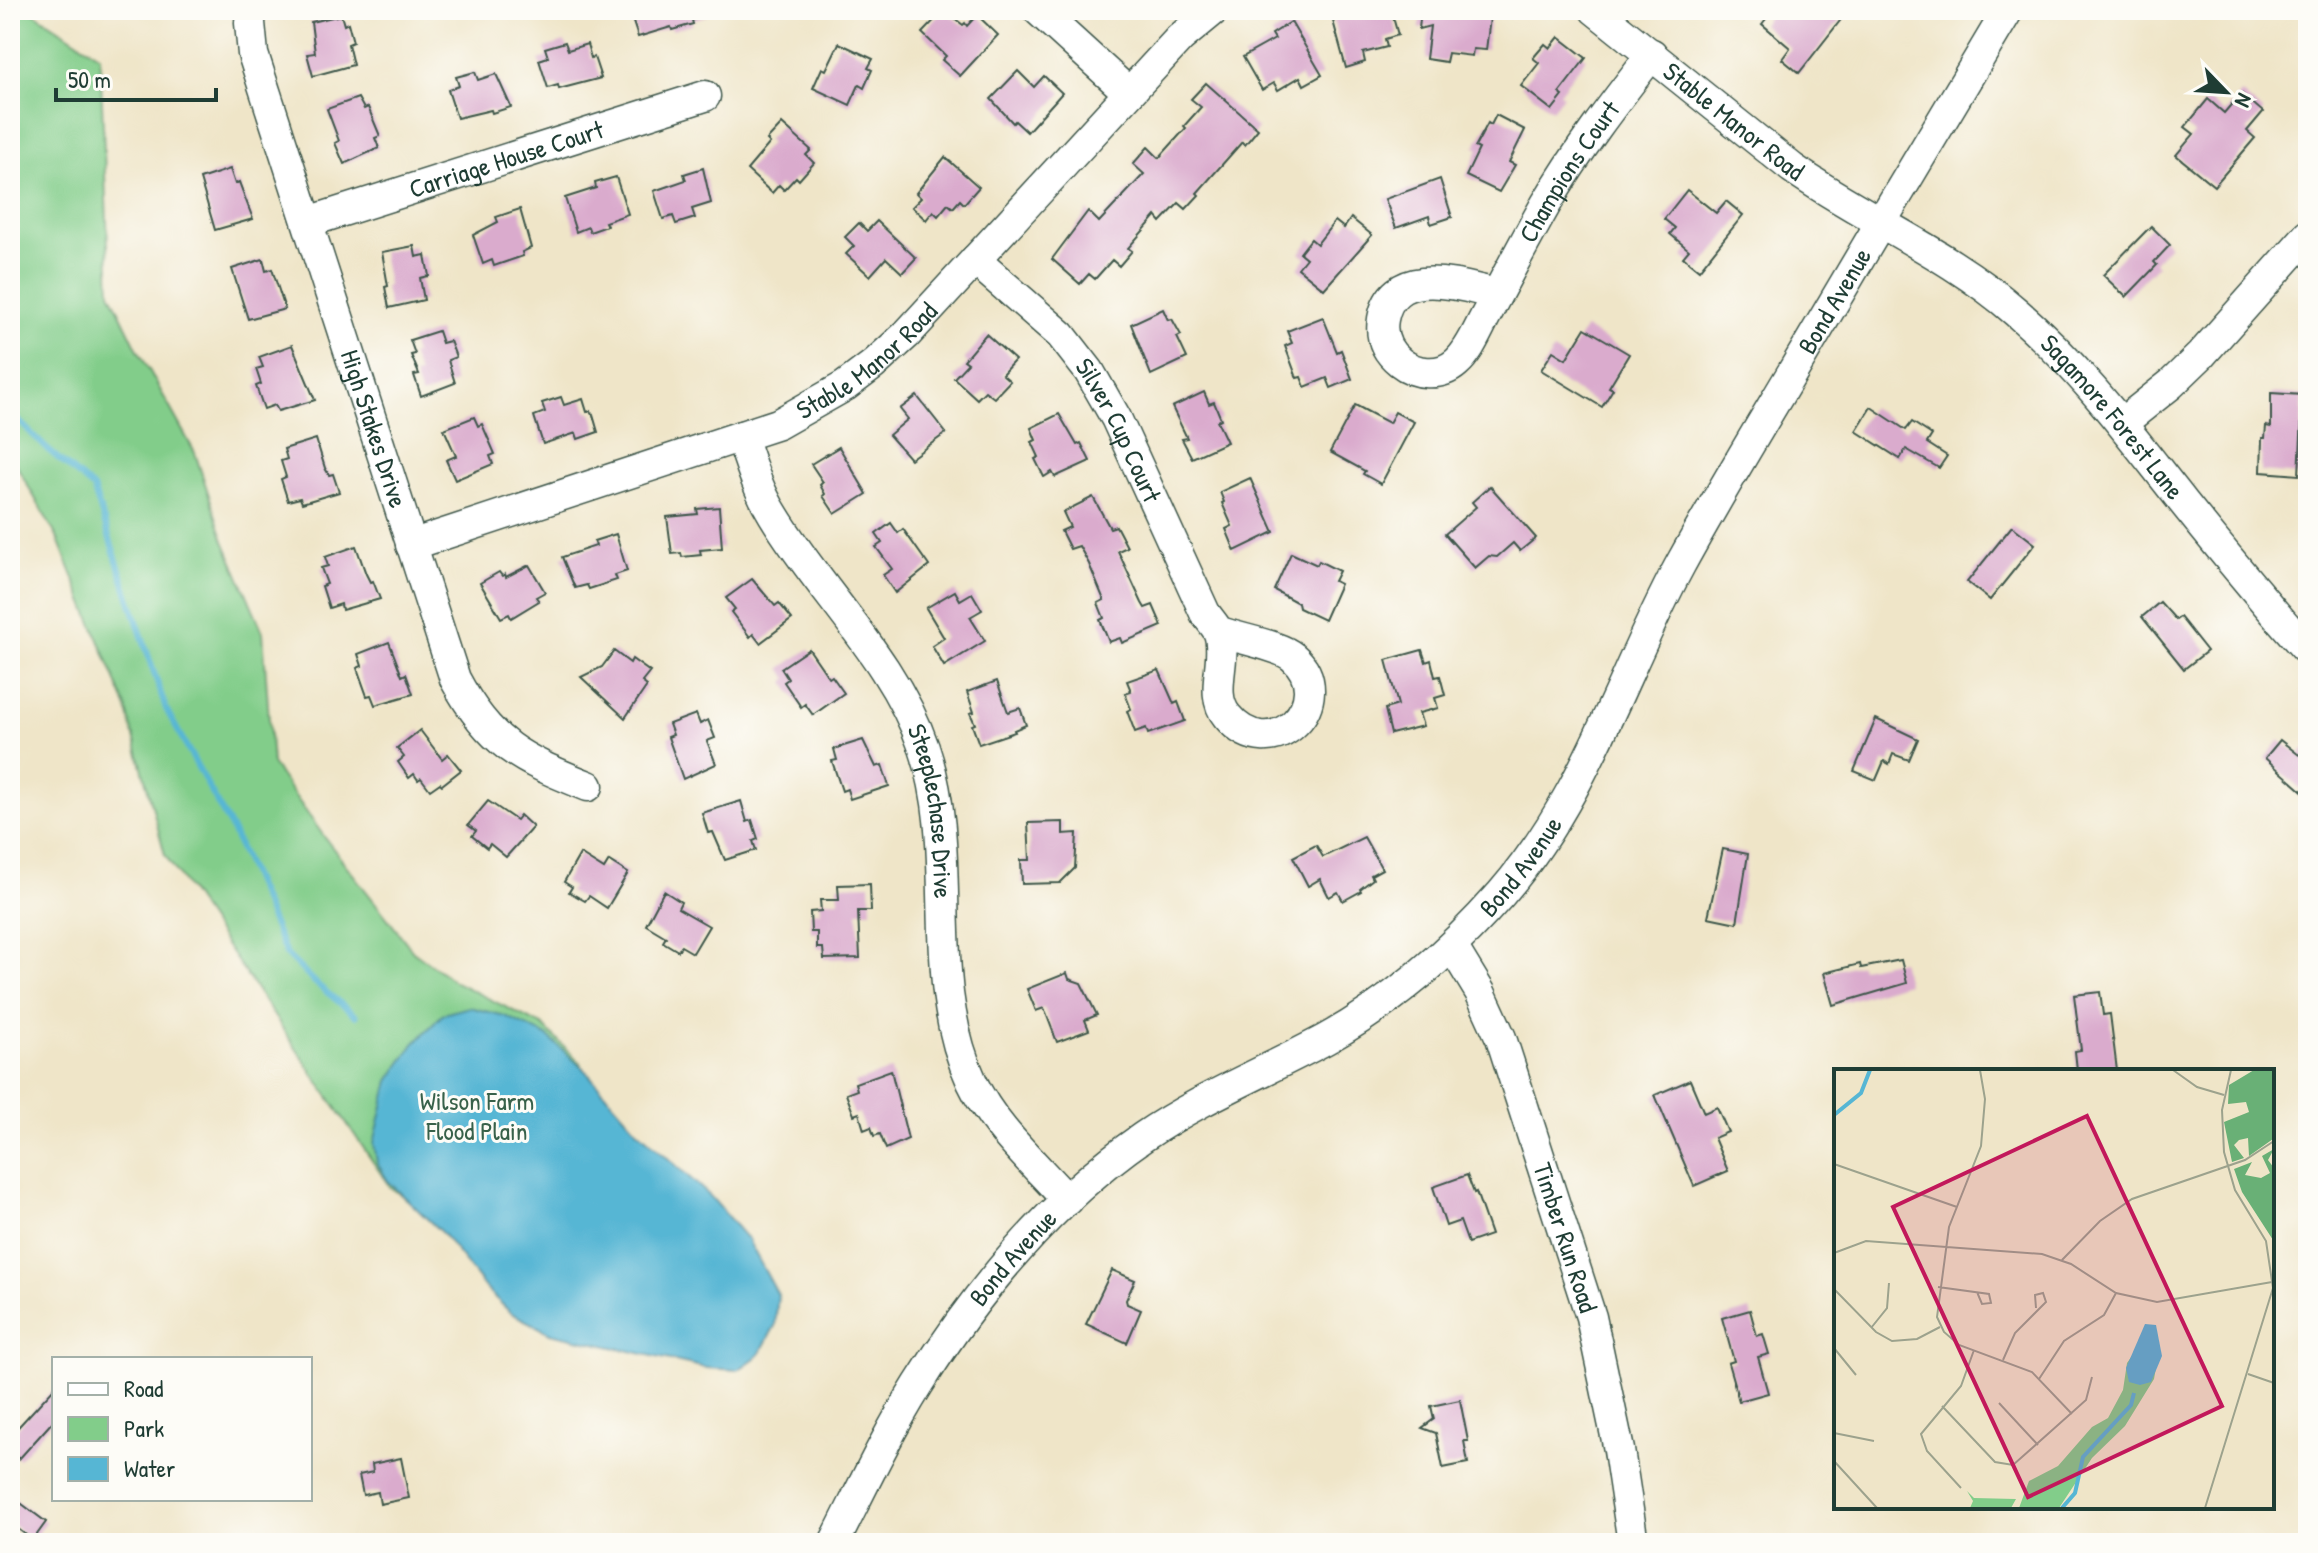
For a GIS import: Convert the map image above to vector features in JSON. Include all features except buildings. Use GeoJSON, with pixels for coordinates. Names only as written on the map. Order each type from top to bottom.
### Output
{"type":"FeatureCollection","features":[{"type":"Feature","properties":{"kind":"street","name":"High Stakes Drive"},"geometry":{"type":"LineString","coordinates":[[251,10],[253,54],[455,679],[470,707],[487,729],[511,751],[540,767],[588,786]]}},
{"type":"Feature","properties":{"kind":"street"},"geometry":{"type":"LineString","coordinates":[[1038,10],[1129,93]]}},
{"type":"Feature","properties":{"kind":"street","name":"Stable Manor Road"},"geometry":{"type":"LineString","coordinates":[[411,545],[778,424],[808,409],[873,365],[906,335],[1180,38],[1214,10]]}},
{"type":"Feature","properties":{"kind":"street","name":"Stable Manor Road"},"geometry":{"type":"LineString","coordinates":[[1595,10],[1792,168],[1880,224]]}},
{"type":"Feature","properties":{"kind":"street","name":"Bond Avenue"},"geometry":{"type":"LineString","coordinates":[[834,1543],[904,1409],[966,1314],[1013,1256],[1067,1200],[1105,1165],[1179,1114],[1326,1039],[1369,1013],[1452,946],[1524,867],[1577,786],[1655,612],[1725,485],[2008,10]]}},
{"type":"Feature","properties":{"kind":"street","name":"Champions Court"},"geometry":{"type":"LineString","coordinates":[[1497,294],[1578,150],[1652,54]]}},
{"type":"Feature","properties":{"kind":"street","name":"Carriage House Court"},"geometry":{"type":"LineString","coordinates":[[308,222],[705,96]]}},
{"type":"Feature","properties":{"kind":"street","name":"Sagamore Forest Lane"},"geometry":{"type":"LineString","coordinates":[[1880,224],[1967,274],[2014,309],[2081,375],[2261,598],[2308,651]]}},
{"type":"Feature","properties":{"kind":"street"},"geometry":{"type":"LineString","coordinates":[[2122,423],[2171,384],[2201,355],[2308,235]]}},
{"type":"Feature","properties":{"kind":"street","name":"Silver Cup Court"},"geometry":{"type":"LineString","coordinates":[[975,260],[1061,335],[1089,371],[1116,418],[1205,613],[1218,631]]}},
{"type":"Feature","properties":{"kind":"street","name":"Steeplechase Drive"},"geometry":{"type":"LineString","coordinates":[[741,436],[754,476],[771,512],[883,663],[911,715],[924,748],[938,807],[949,1006],[962,1059],[973,1085],[1003,1129],[1067,1200]]}},
{"type":"Feature","properties":{"kind":"street","name":"Timber Run Road"},"geometry":{"type":"LineString","coordinates":[[1452,946],[1480,992],[1501,1038],[1591,1317],[1619,1450],[1633,1543]]}},
{"type":"Feature","properties":{"kind":"green space","name":"Wilson Farm Flood Plain"},"geometry":{"type":"Polygon","coordinates":[[[10,10],[30,10],[100,56],[110,292],[195,453],[224,541],[263,632],[272,764],[413,951],[455,982],[542,1025],[579,1061],[607,1108],[493,1260],[390,1187],[165,855],[126,706],[57,537],[10,454],[10,10]]]}},
{"type":"Feature","properties":{"kind":"water"},"geometry":{"type":"Polygon","coordinates":[[[469,1007],[505,1016],[547,1036],[583,1068],[636,1129],[711,1197],[748,1240],[778,1295],[775,1326],[759,1355],[738,1370],[706,1368],[550,1333],[511,1313],[486,1289],[443,1234],[388,1181],[377,1163],[374,1143],[389,1081],[414,1044],[443,1014],[469,1007]]]}},
{"type":"Feature","properties":{"kind":"waterway"},"geometry":{"type":"LineString","coordinates":[[10,412],[93,488],[166,709],[233,832],[286,954],[356,1016]]}}]}
